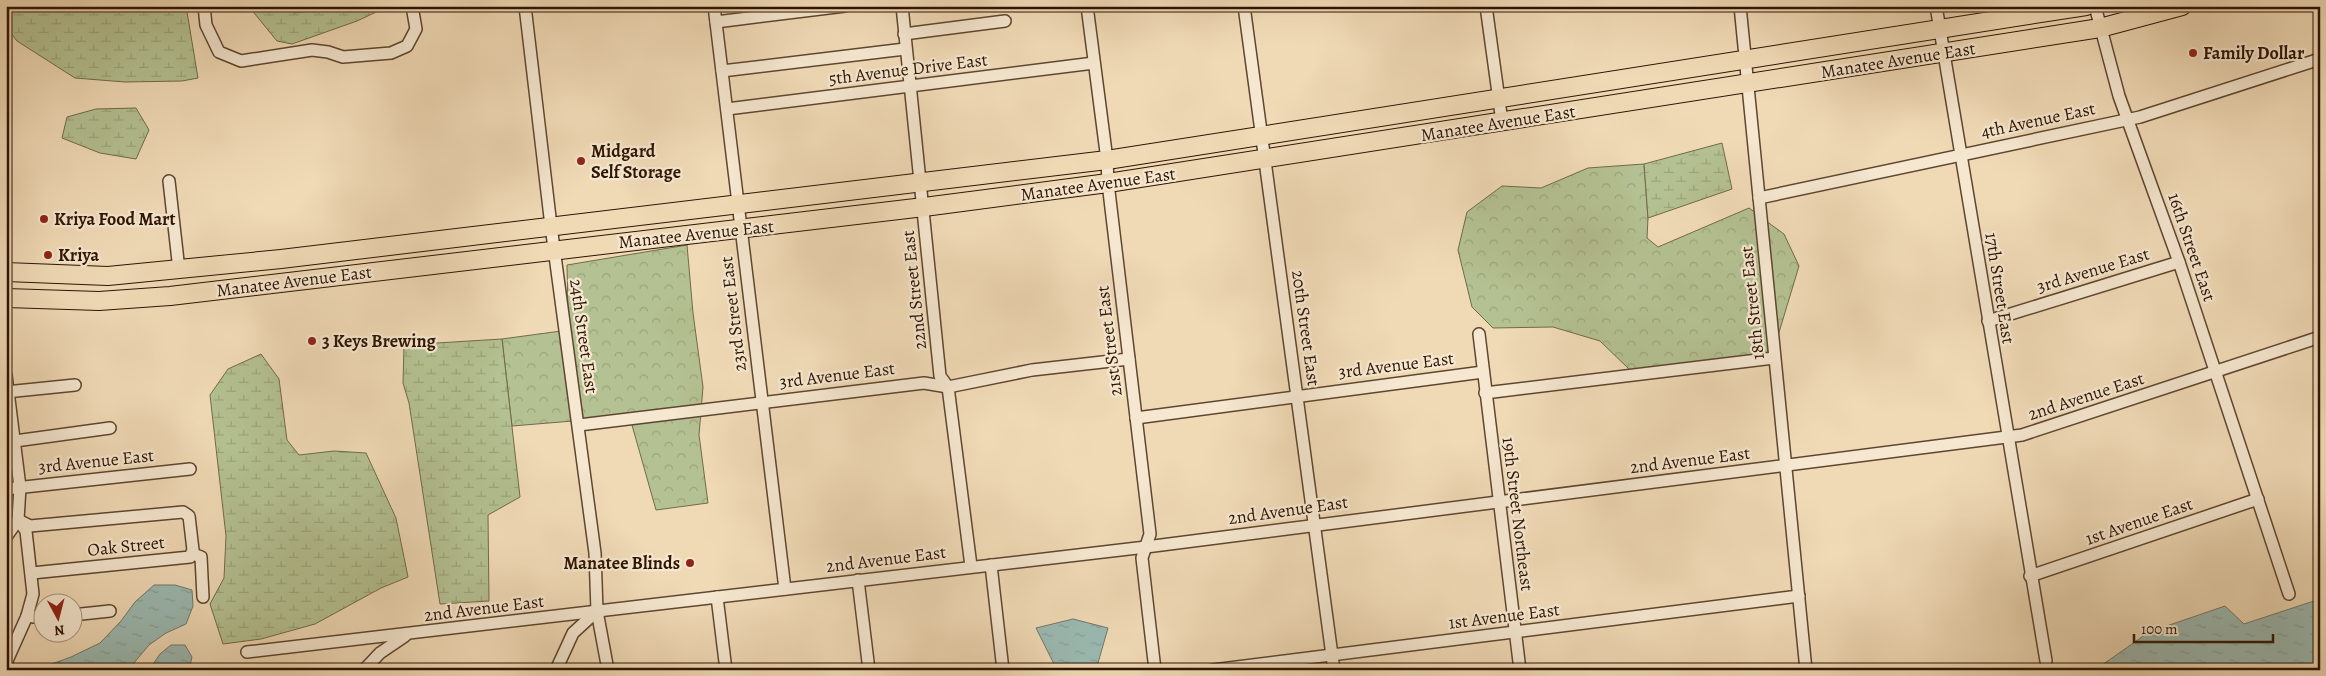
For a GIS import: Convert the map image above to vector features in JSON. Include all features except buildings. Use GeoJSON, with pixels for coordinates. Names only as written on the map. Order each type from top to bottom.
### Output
{"type":"FeatureCollection","features":[{"type":"Feature","properties":{"kind":"main road","name":"Manatee Avenue East"},"geometry":{"type":"LineString","coordinates":[[6,272],[84,276],[178,270],[1107,160],[2086,6]]}},
{"type":"Feature","properties":{"kind":"main road","name":"Manatee Avenue East"},"geometry":{"type":"LineString","coordinates":[[6,298],[72,301],[144,298],[741,229],[1108,183],[1265,160],[2100,28],[2182,6]]}},
{"type":"Feature","properties":{"kind":"street"},"geometry":{"type":"LineString","coordinates":[[204,6],[206,25],[219,52],[241,61],[312,50],[328,52],[343,57],[392,53],[407,46],[416,29],[412,6]]}},
{"type":"Feature","properties":{"kind":"street","name":"24th Street East"},"geometry":{"type":"LineString","coordinates":[[525,6],[554,250],[595,553],[597,612],[608,670]]}},
{"type":"Feature","properties":{"kind":"street","name":"23rd Street East"},"geometry":{"type":"LineString","coordinates":[[714,6],[785,589]]}},
{"type":"Feature","properties":{"kind":"street"},"geometry":{"type":"LineString","coordinates":[[716,22],[801,9],[840,6]]}},
{"type":"Feature","properties":{"kind":"street","name":"22nd Street East"},"geometry":{"type":"LineString","coordinates":[[902,6],[940,376],[948,386],[970,566]]}},
{"type":"Feature","properties":{"kind":"street","name":"21st Street East"},"geometry":{"type":"LineString","coordinates":[[1087,6],[1107,160],[1108,183],[1150,534],[1142,558],[1155,670]]}},
{"type":"Feature","properties":{"kind":"street","name":"20th Street East"},"geometry":{"type":"LineString","coordinates":[[1244,6],[1334,670]]}},
{"type":"Feature","properties":{"kind":"street"},"geometry":{"type":"LineString","coordinates":[[1486,6],[1502,122]]}},
{"type":"Feature","properties":{"kind":"street","name":"18th Street East"},"geometry":{"type":"LineString","coordinates":[[1740,6],[1806,670]]}},
{"type":"Feature","properties":{"kind":"street","name":"17th Street East"},"geometry":{"type":"LineString","coordinates":[[1936,6],[2030,576],[2046,661]]}},
{"type":"Feature","properties":{"kind":"street","name":"16th Street East"},"geometry":{"type":"LineString","coordinates":[[2095,6],[2119,96],[2179,262],[2289,594]]}},
{"type":"Feature","properties":{"kind":"street"},"geometry":{"type":"LineString","coordinates":[[904,34],[1005,21]]}},
{"type":"Feature","properties":{"kind":"street"},"geometry":{"type":"LineString","coordinates":[[722,71],[905,49]]}},
{"type":"Feature","properties":{"kind":"street","name":"4th Avenue East"},"geometry":{"type":"LineString","coordinates":[[1759,198],[2128,119],[2320,58]]}},
{"type":"Feature","properties":{"kind":"street","name":"5th Avenue Drive East"},"geometry":{"type":"LineString","coordinates":[[727,109],[1094,63]]}},
{"type":"Feature","properties":{"kind":"street"},"geometry":{"type":"LineString","coordinates":[[168,181],[178,270]]}},
{"type":"Feature","properties":{"kind":"street","name":"3rd Avenue East"},"geometry":{"type":"LineString","coordinates":[[1988,321],[2179,262]]}},
{"type":"Feature","properties":{"kind":"street","name":"19th Street Northeast"},"geometry":{"type":"LineString","coordinates":[[1479,334],[1520,670]]}},
{"type":"Feature","properties":{"kind":"street","name":"2nd Avenue East"},"geometry":{"type":"LineString","coordinates":[[247,652],[407,635],[970,566],[1146,547],[2022,435],[2320,337]]}},
{"type":"Feature","properties":{"kind":"street"},"geometry":{"type":"LineString","coordinates":[[1485,393],[1774,358]]}},
{"type":"Feature","properties":{"kind":"street","name":"3rd Avenue East"},"geometry":{"type":"LineString","coordinates":[[579,425],[924,383],[948,386],[1032,370],[1129,359]]}},
{"type":"Feature","properties":{"kind":"street","name":"3rd Avenue East"},"geometry":{"type":"LineString","coordinates":[[1136,418],[1483,372]]}},
{"type":"Feature","properties":{"kind":"street"},"geometry":{"type":"LineString","coordinates":[[6,375],[20,487],[18,520],[6,537]]}},
{"type":"Feature","properties":{"kind":"street"},"geometry":{"type":"LineString","coordinates":[[7,392],[75,384]]}},
{"type":"Feature","properties":{"kind":"street"},"geometry":{"type":"LineString","coordinates":[[15,441],[110,428]]}},
{"type":"Feature","properties":{"kind":"street","name":"3rd Avenue East"},"geometry":{"type":"LineString","coordinates":[[6,489],[190,469]]}},
{"type":"Feature","properties":{"kind":"street","name":"1st Avenue East"},"geometry":{"type":"LineString","coordinates":[[2030,576],[2258,499]]}},
{"type":"Feature","properties":{"kind":"street"},"geometry":{"type":"LineString","coordinates":[[18,520],[30,526],[183,512],[189,516],[191,524],[192,554],[201,558],[203,597]]}},
{"type":"Feature","properties":{"kind":"street"},"geometry":{"type":"LineString","coordinates":[[6,663],[27,616],[33,594],[26,531],[18,520]]}},
{"type":"Feature","properties":{"kind":"street","name":"Oak Street"},"geometry":{"type":"LineString","coordinates":[[32,573],[187,558],[192,554]]}},
{"type":"Feature","properties":{"kind":"street"},"geometry":{"type":"LineString","coordinates":[[991,565],[1003,670]]}},
{"type":"Feature","properties":{"kind":"street"},"geometry":{"type":"LineString","coordinates":[[858,580],[869,670]]}},
{"type":"Feature","properties":{"kind":"street","name":"1st Avenue East"},"geometry":{"type":"LineString","coordinates":[[1213,670],[1799,596]]}},
{"type":"Feature","properties":{"kind":"street"},"geometry":{"type":"LineString","coordinates":[[717,597],[726,670]]}},
{"type":"Feature","properties":{"kind":"street"},"geometry":{"type":"LineString","coordinates":[[82,614],[110,612]]}},
{"type":"Feature","properties":{"kind":"street"},"geometry":{"type":"LineString","coordinates":[[556,670],[573,633],[597,612]]}},
{"type":"Feature","properties":{"kind":"street"},"geometry":{"type":"LineString","coordinates":[[27,616],[32,617]]}},
{"type":"Feature","properties":{"kind":"street"},"geometry":{"type":"LineString","coordinates":[[364,670],[380,653],[407,635]]}},
{"type":"Feature","properties":{"kind":"green space"},"geometry":{"type":"Polygon","coordinates":[[[6,6],[186,6],[198,78],[182,81],[125,82],[75,78],[17,41],[6,27],[6,6]]]}},
{"type":"Feature","properties":{"kind":"green space"},"geometry":{"type":"Polygon","coordinates":[[[244,6],[286,6],[315,12],[332,9],[338,11],[359,6],[389,6],[357,21],[292,44],[277,41],[250,8],[244,6]]]}},
{"type":"Feature","properties":{"kind":"green space"},"geometry":{"type":"Polygon","coordinates":[[[136,108],[149,130],[136,159],[100,153],[62,138],[67,117],[96,109],[136,108]]]}},
{"type":"Feature","properties":{"kind":"green space"},"geometry":{"type":"Polygon","coordinates":[[[1722,143],[1732,189],[1648,218],[1644,164],[1722,143]]]}},
{"type":"Feature","properties":{"kind":"green space"},"geometry":{"type":"Polygon","coordinates":[[[1644,164],[1648,218],[1647,238],[1658,247],[1749,208],[1756,213],[1769,354],[1630,370],[1600,341],[1553,327],[1493,328],[1472,307],[1458,250],[1467,212],[1502,186],[1541,188],[1588,168],[1644,164]]]}},
{"type":"Feature","properties":{"kind":"green space"},"geometry":{"type":"Polygon","coordinates":[[[1766,221],[1784,234],[1799,266],[1777,339],[1766,221]]]}},
{"type":"Feature","properties":{"kind":"green space"},"geometry":{"type":"Polygon","coordinates":[[[687,245],[693,313],[703,387],[699,435],[708,503],[656,510],[630,418],[583,421],[568,313],[567,265],[687,245]]]}},
{"type":"Feature","properties":{"kind":"green space"},"geometry":{"type":"Polygon","coordinates":[[[561,331],[573,421],[512,426],[502,339],[561,331]]]}},
{"type":"Feature","properties":{"kind":"green space"},"geometry":{"type":"Polygon","coordinates":[[[502,339],[520,497],[488,515],[489,601],[440,604],[409,403],[403,383],[404,345],[502,339]]]}},
{"type":"Feature","properties":{"kind":"green space"},"geometry":{"type":"Polygon","coordinates":[[[261,354],[279,379],[287,440],[299,455],[334,451],[366,453],[396,518],[408,577],[381,588],[315,624],[261,639],[223,644],[210,604],[224,578],[226,536],[210,395],[228,369],[261,354]]]}},
{"type":"Feature","properties":{"kind":"water"},"geometry":{"type":"Polygon","coordinates":[[[286,6],[359,6],[346,11],[327,9],[294,13],[286,6]]]}},
{"type":"Feature","properties":{"kind":"water"},"geometry":{"type":"Polygon","coordinates":[[[154,585],[175,585],[192,590],[193,606],[186,624],[166,633],[149,645],[128,670],[35,670],[71,657],[100,643],[121,621],[135,602],[154,585]]]}},
{"type":"Feature","properties":{"kind":"water"},"geometry":{"type":"Polygon","coordinates":[[[2320,599],[2320,670],[2095,670],[2149,632],[2225,606],[2244,624],[2320,599]]]}},
{"type":"Feature","properties":{"kind":"water"},"geometry":{"type":"Polygon","coordinates":[[[1073,619],[1108,628],[1096,670],[1057,670],[1036,628],[1073,619]]]}},
{"type":"Feature","properties":{"kind":"water"},"geometry":{"type":"Polygon","coordinates":[[[171,645],[185,645],[192,657],[189,670],[149,670],[160,654],[171,645]]]}},
{"type":"Feature","properties":{"kind":"place","name":"Family Dollar"},"geometry":{"type":"Point","coordinates":[2193,53]}},
{"type":"Feature","properties":{"kind":"place","name":"Midgard Self Storage"},"geometry":{"type":"Point","coordinates":[581,161]}},
{"type":"Feature","properties":{"kind":"place","name":"Kriya Food Mart"},"geometry":{"type":"Point","coordinates":[44,219]}},
{"type":"Feature","properties":{"kind":"place","name":"Kriya"},"geometry":{"type":"Point","coordinates":[48,255]}},
{"type":"Feature","properties":{"kind":"place","name":"3 Keys Brewing"},"geometry":{"type":"Point","coordinates":[312,341]}},
{"type":"Feature","properties":{"kind":"place","name":"Manatee Blinds"},"geometry":{"type":"Point","coordinates":[690,563]}}]}
